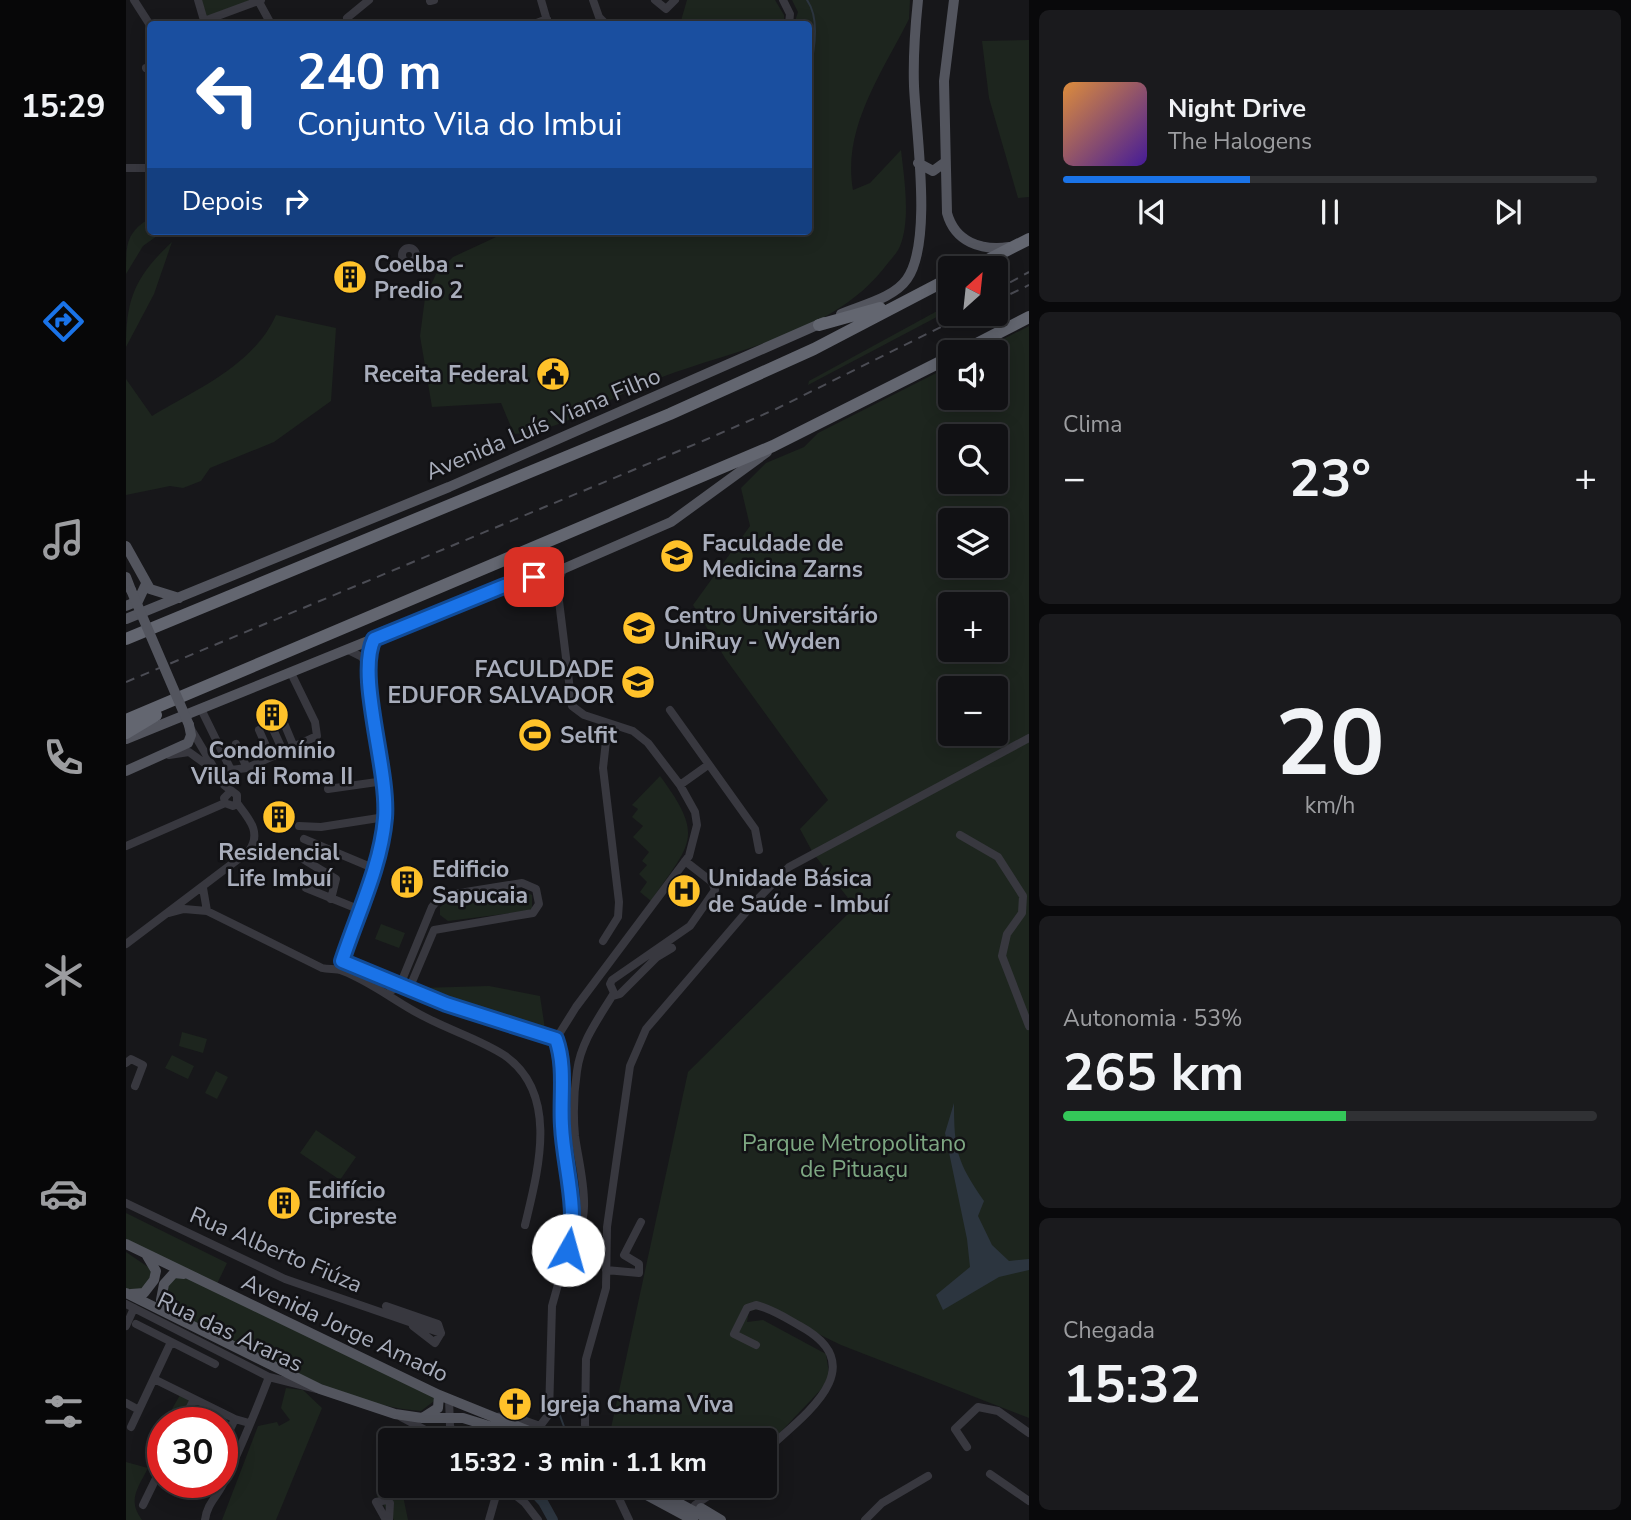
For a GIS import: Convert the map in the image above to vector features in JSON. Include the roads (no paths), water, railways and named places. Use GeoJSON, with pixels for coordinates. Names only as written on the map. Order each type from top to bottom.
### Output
{"type":"FeatureCollection","features":[{"type":"Feature","properties":{"kind":"highway"},"geometry":{"type":"LineString","coordinates":[[995,256],[1029,239]]}},
{"type":"Feature","properties":{"kind":"highway","name":"Avenida Luís Viana Filho"},"geometry":{"type":"LineString","coordinates":[[126,639],[670,414],[814,349],[938,284]]}},
{"type":"Feature","properties":{"kind":"highway"},"geometry":{"type":"LineString","coordinates":[[819,325],[907,300]]}},
{"type":"Feature","properties":{"kind":"highway"},"geometry":{"type":"LineString","coordinates":[[984,340],[1029,317]]}},
{"type":"Feature","properties":{"kind":"highway"},"geometry":{"type":"LineString","coordinates":[[126,720],[773,446],[938,363]]}},
{"type":"Feature","properties":{"kind":"highway"},"geometry":{"type":"LineString","coordinates":[[126,733],[176,701]]}},
{"type":"Feature","properties":{"kind":"main road"},"geometry":{"type":"LineString","coordinates":[[918,0],[914,84],[918,163],[933,171],[944,163]]}},
{"type":"Feature","properties":{"kind":"main road"},"geometry":{"type":"LineString","coordinates":[[954,0],[944,81],[947,213],[959,234],[981,247],[1016,245]]}},
{"type":"Feature","properties":{"kind":"main road","name":"Avenida Luís Viana Filho"},"geometry":{"type":"LineString","coordinates":[[126,619],[449,488],[894,291],[907,279],[919,244],[918,163]]}},
{"type":"Feature","properties":{"kind":"main road"},"geometry":{"type":"LineString","coordinates":[[126,740],[504,586],[563,569],[671,522],[735,478],[773,446]]}},
{"type":"Feature","properties":{"kind":"main road"},"geometry":{"type":"LineString","coordinates":[[126,546],[146,584],[155,592],[179,598]]}},
{"type":"Feature","properties":{"kind":"main road"},"geometry":{"type":"LineString","coordinates":[[126,577],[190,727],[188,743],[126,771]]}},
{"type":"Feature","properties":{"kind":"main road"},"geometry":{"type":"LineString","coordinates":[[126,606],[138,601],[146,584]]}},
{"type":"Feature","properties":{"kind":"main road","name":"Avenida Jorge Amado"},"geometry":{"type":"LineString","coordinates":[[126,1244],[444,1397],[523,1428]]}},
{"type":"Feature","properties":{"kind":"main road"},"geometry":{"type":"LineString","coordinates":[[128,1300],[144,1293],[154,1280],[156,1271],[145,1253]]}},
{"type":"Feature","properties":{"kind":"main road"},"geometry":{"type":"LineString","coordinates":[[172,1315],[160,1300],[166,1279],[178,1272],[195,1278]]}},
{"type":"Feature","properties":{"kind":"main road","name":"Avenida Jorge Amado"},"geometry":{"type":"LineString","coordinates":[[128,1300],[172,1315],[320,1389],[395,1414],[450,1419],[500,1428]]}},
{"type":"Feature","properties":{"kind":"main road"},"geometry":{"type":"LineString","coordinates":[[422,1418],[438,1408],[444,1397]]}},
{"type":"Feature","properties":{"kind":"main road"},"geometry":{"type":"LineString","coordinates":[[659,1498],[710,1520]]}},
{"type":"Feature","properties":{"kind":"main road"},"geometry":{"type":"LineString","coordinates":[[666,1498],[693,1520]]}},
{"type":"Feature","properties":{"kind":"main road"},"geometry":{"type":"LineString","coordinates":[[678,1506],[697,1502],[721,1520]]}},
{"type":"Feature","properties":{"kind":"street"},"geometry":{"type":"LineString","coordinates":[[134,0],[148,21]]}},
{"type":"Feature","properties":{"kind":"street"},"geometry":{"type":"LineString","coordinates":[[143,0],[145,16]]}},
{"type":"Feature","properties":{"kind":"street"},"geometry":{"type":"LineString","coordinates":[[198,0],[204,21]]}},
{"type":"Feature","properties":{"kind":"street"},"geometry":{"type":"LineString","coordinates":[[347,18],[369,0]]}},
{"type":"Feature","properties":{"kind":"street"},"geometry":{"type":"LineString","coordinates":[[543,0],[546,18]]}},
{"type":"Feature","properties":{"kind":"street"},"geometry":{"type":"LineString","coordinates":[[593,0],[603,21]]}},
{"type":"Feature","properties":{"kind":"street"},"geometry":{"type":"LineString","coordinates":[[655,0],[666,9],[675,0]]}},
{"type":"Feature","properties":{"kind":"street"},"geometry":{"type":"LineString","coordinates":[[783,0],[790,14],[789,21]]}},
{"type":"Feature","properties":{"kind":"street"},"geometry":{"type":"LineString","coordinates":[[210,21],[260,1],[270,21]]}},
{"type":"Feature","properties":{"kind":"street"},"geometry":{"type":"LineString","coordinates":[[126,168],[147,168]]}},
{"type":"Feature","properties":{"kind":"street"},"geometry":{"type":"LineString","coordinates":[[497,1417],[509,1415],[537,1426],[547,1419],[552,1306],[568,1250],[572,1194],[562,1124],[562,1066],[556,1039],[576,1007],[685,862],[695,839],[697,825],[695,812],[680,785],[641,736],[580,713],[572,706],[557,585],[563,569]]}},
{"type":"Feature","properties":{"kind":"street"},"geometry":{"type":"LineString","coordinates":[[544,575],[557,585]]}},
{"type":"Feature","properties":{"kind":"street"},"geometry":{"type":"LineString","coordinates":[[366,664],[374,639]]}},
{"type":"Feature","properties":{"kind":"street"},"geometry":{"type":"LineString","coordinates":[[341,965],[373,868],[385,817],[384,781],[366,664],[362,657],[348,650]]}},
{"type":"Feature","properties":{"kind":"street"},"geometry":{"type":"LineString","coordinates":[[202,711],[231,770],[247,768],[314,739],[318,733],[291,673]]}},
{"type":"Feature","properties":{"kind":"street"},"geometry":{"type":"LineString","coordinates":[[670,709],[755,829],[759,850]]}},
{"type":"Feature","properties":{"kind":"street"},"geometry":{"type":"LineString","coordinates":[[284,723],[294,747]]}},
{"type":"Feature","properties":{"kind":"street"},"geometry":{"type":"LineString","coordinates":[[603,941],[618,917],[620,902],[603,768],[608,723]]}},
{"type":"Feature","properties":{"kind":"street"},"geometry":{"type":"LineString","coordinates":[[126,944],[203,888],[244,855],[254,843],[254,829],[231,799],[190,727]]}},
{"type":"Feature","properties":{"kind":"street"},"geometry":{"type":"LineString","coordinates":[[272,727],[283,751]]}},
{"type":"Feature","properties":{"kind":"street"},"geometry":{"type":"LineString","coordinates":[[258,730],[271,757]]}},
{"type":"Feature","properties":{"kind":"street"},"geometry":{"type":"LineString","coordinates":[[586,1428],[586,1359],[602,1303],[607,1227],[630,1066],[639,1042],[658,1014],[782,872],[1029,737]]}},
{"type":"Feature","properties":{"kind":"street"},"geometry":{"type":"LineString","coordinates":[[236,744],[247,768]]}},
{"type":"Feature","properties":{"kind":"street"},"geometry":{"type":"LineString","coordinates":[[148,761],[185,751],[215,771]]}},
{"type":"Feature","properties":{"kind":"street"},"geometry":{"type":"LineString","coordinates":[[680,785],[708,765]]}},
{"type":"Feature","properties":{"kind":"street"},"geometry":{"type":"LineString","coordinates":[[328,789],[384,781]]}},
{"type":"Feature","properties":{"kind":"street"},"geometry":{"type":"LineString","coordinates":[[126,846],[231,799]]}},
{"type":"Feature","properties":{"kind":"street"},"geometry":{"type":"LineString","coordinates":[[299,826],[341,825],[385,817]]}},
{"type":"Feature","properties":{"kind":"street"},"geometry":{"type":"LineString","coordinates":[[960,835],[998,857],[1023,896],[1022,913],[1007,934],[1002,956],[1029,1026]]}},
{"type":"Feature","properties":{"kind":"street"},"geometry":{"type":"LineString","coordinates":[[304,839],[373,868]]}},
{"type":"Feature","properties":{"kind":"street"},"geometry":{"type":"LineString","coordinates":[[298,856],[336,879],[331,899]]}},
{"type":"Feature","properties":{"kind":"street"},"geometry":{"type":"LineString","coordinates":[[568,1250],[581,1230],[584,1204],[584,1181],[574,1123],[580,1056],[600,1012],[612,996],[612,980],[690,926],[715,890],[712,882],[685,862]]}},
{"type":"Feature","properties":{"kind":"street"},"geometry":{"type":"LineString","coordinates":[[388,993],[400,985],[415,961],[434,930],[533,913],[539,904],[536,889],[522,883],[441,896],[432,907],[415,961],[409,989]]}},
{"type":"Feature","properties":{"kind":"street"},"geometry":{"type":"LineString","coordinates":[[203,888],[207,911]]}},
{"type":"Feature","properties":{"kind":"street"},"geometry":{"type":"LineString","coordinates":[[306,888],[358,909]]}},
{"type":"Feature","properties":{"kind":"street"},"geometry":{"type":"LineString","coordinates":[[170,913],[184,909],[207,911],[322,968],[341,965],[556,1039]]}},
{"type":"Feature","properties":{"kind":"street"},"geometry":{"type":"LineString","coordinates":[[612,996],[620,994],[657,957],[672,948]]}},
{"type":"Feature","properties":{"kind":"street"},"geometry":{"type":"LineString","coordinates":[[341,965],[388,993],[402,1006],[503,1054],[515,1063],[531,1085],[539,1109],[540,1138],[525,1225]]}},
{"type":"Feature","properties":{"kind":"street"},"geometry":{"type":"LineString","coordinates":[[126,1063],[131,1059],[143,1065],[135,1086]]}},
{"type":"Feature","properties":{"kind":"street"},"geometry":{"type":"LineString","coordinates":[[562,1124],[574,1123]]}},
{"type":"Feature","properties":{"kind":"street","name":"Rua Alberto Fiúza"},"geometry":{"type":"LineString","coordinates":[[126,1203],[285,1279],[413,1326],[433,1343],[438,1342],[441,1333],[438,1324],[386,1306]]}},
{"type":"Feature","properties":{"kind":"street"},"geometry":{"type":"LineString","coordinates":[[606,1270],[639,1273],[639,1264],[624,1255],[640,1222]]}},
{"type":"Feature","properties":{"kind":"street"},"geometry":{"type":"LineString","coordinates":[[126,1326],[128,1300]]}},
{"type":"Feature","properties":{"kind":"street","name":"Rua das Araras"},"geometry":{"type":"LineString","coordinates":[[128,1300],[270,1377],[320,1389]]}},
{"type":"Feature","properties":{"kind":"street"},"geometry":{"type":"LineString","coordinates":[[756,1345],[734,1334],[734,1329],[747,1308],[756,1305],[820,1338],[830,1352],[833,1368],[823,1395],[777,1439]]}},
{"type":"Feature","properties":{"kind":"street"},"geometry":{"type":"LineString","coordinates":[[136,1324],[215,1364]]}},
{"type":"Feature","properties":{"kind":"street"},"geometry":{"type":"LineString","coordinates":[[131,1427],[171,1342]]}},
{"type":"Feature","properties":{"kind":"street"},"geometry":{"type":"LineString","coordinates":[[238,1450],[270,1377]]}},
{"type":"Feature","properties":{"kind":"street"},"geometry":{"type":"LineString","coordinates":[[154,1379],[210,1407]]}},
{"type":"Feature","properties":{"kind":"street"},"geometry":{"type":"LineString","coordinates":[[444,1397],[453,1428]]}},
{"type":"Feature","properties":{"kind":"street"},"geometry":{"type":"LineString","coordinates":[[190,1407],[194,1399]]}},
{"type":"Feature","properties":{"kind":"street"},"geometry":{"type":"LineString","coordinates":[[126,1404],[139,1410]]}},
{"type":"Feature","properties":{"kind":"street"},"geometry":{"type":"LineString","coordinates":[[967,1447],[955,1429],[978,1407],[998,1411],[1029,1433]]}},
{"type":"Feature","properties":{"kind":"street"},"geometry":{"type":"LineString","coordinates":[[395,1414],[421,1428]]}},
{"type":"Feature","properties":{"kind":"street"},"geometry":{"type":"LineString","coordinates":[[238,1420],[249,1423]]}},
{"type":"Feature","properties":{"kind":"street"},"geometry":{"type":"LineString","coordinates":[[990,1474],[1029,1501]]}},
{"type":"Feature","properties":{"kind":"street"},"geometry":{"type":"LineString","coordinates":[[865,1520],[882,1503],[928,1476]]}},
{"type":"Feature","properties":{"kind":"street"},"geometry":{"type":"LineString","coordinates":[[143,1504],[147,1496]]}},
{"type":"Feature","properties":{"kind":"street"},"geometry":{"type":"LineString","coordinates":[[205,1520],[213,1498]]}},
{"type":"Feature","properties":{"kind":"street"},"geometry":{"type":"LineString","coordinates":[[489,1520],[495,1498]]}},
{"type":"Feature","properties":{"kind":"street"},"geometry":{"type":"LineString","coordinates":[[519,1498],[538,1520]]}},
{"type":"Feature","properties":{"kind":"street"},"geometry":{"type":"LineString","coordinates":[[619,1498],[629,1520]]}},
{"type":"Feature","properties":{"kind":"street"},"geometry":{"type":"LineString","coordinates":[[697,1502],[704,1498]]}},
{"type":"Feature","properties":{"kind":"waterway"},"geometry":{"type":"LineString","coordinates":[[807,0],[815,27],[812,57]]}},
{"type":"Feature","properties":{"kind":"waterway"},"geometry":{"type":"LineString","coordinates":[[559,1413],[565,1428]]}},
{"type":"Feature","properties":{"kind":"waterway"},"geometry":{"type":"LineString","coordinates":[[539,1498],[553,1520]]}},
{"type":"Feature","properties":{"kind":"waterway"},"geometry":{"type":"LineString","coordinates":[[543,1502],[545,1498]]}},
{"type":"Feature","properties":{"kind":"railway"},"geometry":{"type":"LineString","coordinates":[[1008,283],[1029,272]]}},
{"type":"Feature","properties":{"kind":"railway"},"geometry":{"type":"LineString","coordinates":[[1008,295],[1029,285]]}},
{"type":"Feature","properties":{"kind":"railway"},"geometry":{"type":"LineString","coordinates":[[126,682],[705,440],[776,409],[943,326]]}},
{"type":"Feature","properties":{"kind":"place","name":"Coelba - Predio 2"},"geometry":{"type":"Point","coordinates":[350,277]}},
{"type":"Feature","properties":{"kind":"place","name":"Receita Federal"},"geometry":{"type":"Point","coordinates":[553,374]}},
{"type":"Feature","properties":{"kind":"place","name":"Faculdade de Medicina Zarns"},"geometry":{"type":"Point","coordinates":[677,556]}},
{"type":"Feature","properties":{"kind":"place","name":"Centro Universitário UniRuy - Wyden"},"geometry":{"type":"Point","coordinates":[639,628]}},
{"type":"Feature","properties":{"kind":"place","name":"FACULDADE EDUFOR SALVADOR"},"geometry":{"type":"Point","coordinates":[638,682]}},
{"type":"Feature","properties":{"kind":"place","name":"Condomínio Villa di Roma II"},"geometry":{"type":"Point","coordinates":[272,715]}},
{"type":"Feature","properties":{"kind":"place","name":"Selfit"},"geometry":{"type":"Point","coordinates":[535,735]}},
{"type":"Feature","properties":{"kind":"place","name":"Residencial Life Imbuí"},"geometry":{"type":"Point","coordinates":[279,817]}},
{"type":"Feature","properties":{"kind":"place","name":"Edificio Sapucaia"},"geometry":{"type":"Point","coordinates":[407,882]}},
{"type":"Feature","properties":{"kind":"place","name":"Unidade Básica de Saúde - Imbuí"},"geometry":{"type":"Point","coordinates":[684,891]}},
{"type":"Feature","properties":{"kind":"place","name":"Edifício Cipreste"},"geometry":{"type":"Point","coordinates":[284,1203]}},
{"type":"Feature","properties":{"kind":"place","name":"Igreja Chama Viva"},"geometry":{"type":"Point","coordinates":[515,1404]}},
{"type":"Feature","properties":{"kind":"park label","name":"Parque Metropolitano de Pituaçu"},"geometry":{"type":"Point","coordinates":[854,1156]}}]}
